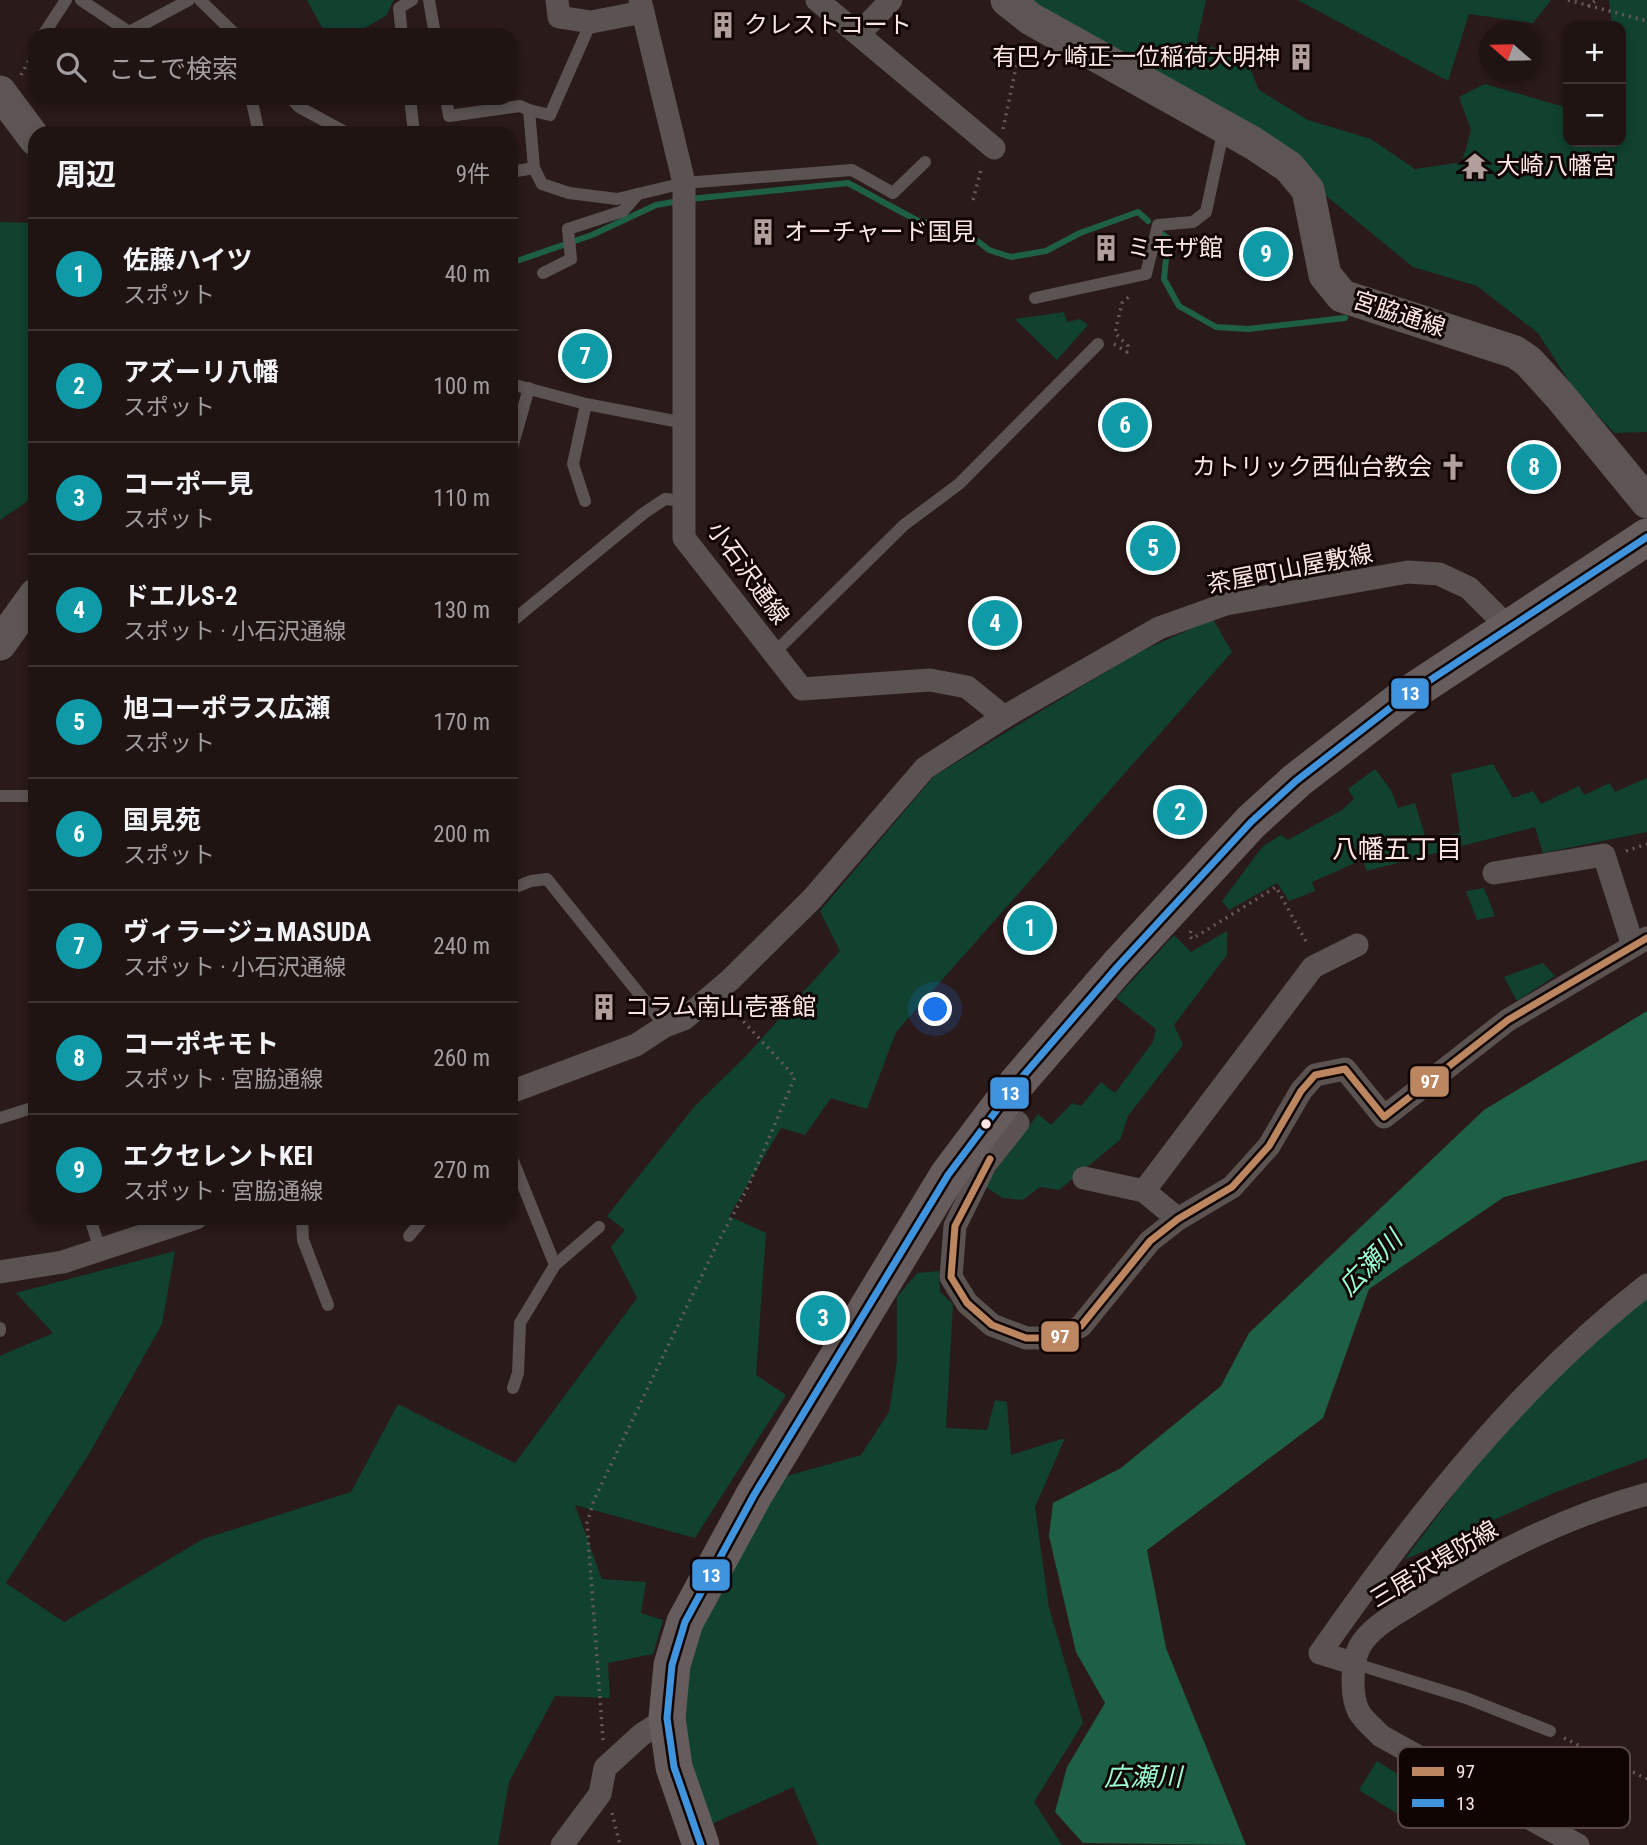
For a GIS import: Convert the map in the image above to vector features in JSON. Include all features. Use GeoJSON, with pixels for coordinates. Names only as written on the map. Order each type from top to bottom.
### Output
{"type":"FeatureCollection","features":[{"type":"Feature","properties":{"kind":"main road"},"geometry":{"type":"LineString","coordinates":[[701,1845],[674,1767],[667,1718],[672,1665],[685,1622],[754,1494],[948,1175],[998,1107],[1118,966],[1251,822],[1296,781],[1403,698],[1647,537]]}},
{"type":"Feature","properties":{"kind":"street"},"geometry":{"type":"LineString","coordinates":[[557,0],[559,17],[591,22],[641,6],[684,183]]}},
{"type":"Feature","properties":{"kind":"street"},"geometry":{"type":"LineString","coordinates":[[817,0],[994,148]]}},
{"type":"Feature","properties":{"kind":"street"},"geometry":{"type":"LineString","coordinates":[[859,34],[891,0]]}},
{"type":"Feature","properties":{"kind":"street","name":"宮脇通線"},"geometry":{"type":"LineString","coordinates":[[1019,10],[1280,161],[1302,179],[1312,200],[1325,275],[1342,296],[1501,346],[1521,356],[1560,396],[1647,502]]}},
{"type":"Feature","properties":{"kind":"street"},"geometry":{"type":"LineString","coordinates":[[0,92],[28,130]]}},
{"type":"Feature","properties":{"kind":"street","name":"小石沢通線"},"geometry":{"type":"LineString","coordinates":[[684,183],[684,538],[802,689],[930,680],[967,687],[1004,717]]}},
{"type":"Feature","properties":{"kind":"street","name":"茶屋町山屋敷線"},"geometry":{"type":"LineString","coordinates":[[518,1089],[636,1045],[665,1026],[684,1019],[716,992],[812,899],[925,768],[1004,717],[1137,639],[1226,604],[1408,572],[1439,574],[1469,588],[1508,628]]}},
{"type":"Feature","properties":{"kind":"street"},"geometry":{"type":"LineString","coordinates":[[0,644],[28,605]]}},
{"type":"Feature","properties":{"kind":"street"},"geometry":{"type":"LineString","coordinates":[[998,1107],[1018,1123],[985,1165],[955,1226],[951,1277],[967,1303],[992,1325],[1041,1340],[1069,1334],[1081,1325],[1150,1241],[1178,1219],[1232,1187],[1269,1146],[1301,1091],[1315,1075],[1345,1069],[1384,1117],[1508,1020],[1640,942],[1604,855],[1494,873]]}},
{"type":"Feature","properties":{"kind":"street"},"geometry":{"type":"LineString","coordinates":[[1143,1191],[1313,967],[1357,945]]}},
{"type":"Feature","properties":{"kind":"street"},"geometry":{"type":"LineString","coordinates":[[1084,1178],[1143,1191],[1178,1219]]}},
{"type":"Feature","properties":{"kind":"street"},"geometry":{"type":"LineString","coordinates":[[0,1272],[62,1262],[176,1225]]}},
{"type":"Feature","properties":{"kind":"street"},"geometry":{"type":"LineString","coordinates":[[1356,1664],[1320,1653],[1446,1488],[1518,1404],[1602,1320],[1647,1285]]}},
{"type":"Feature","properties":{"kind":"street","name":"三居沢堤防線"},"geometry":{"type":"LineString","coordinates":[[1401,1747],[1381,1736],[1359,1712],[1353,1680],[1362,1641],[1396,1614],[1452,1579],[1534,1535],[1606,1505],[1647,1493]]}},
{"type":"Feature","properties":{"kind":"street"},"geometry":{"type":"LineString","coordinates":[[562,1845],[600,1794],[606,1768],[641,1735],[667,1718]]}},
{"type":"Feature","properties":{"kind":"street","name":"三居沢堤防線"},"geometry":{"type":"LineString","coordinates":[[1547,1828],[1578,1845]]}},
{"type":"Feature","properties":{"kind":"lane"},"geometry":{"type":"LineString","coordinates":[[48,28],[66,0]]}},
{"type":"Feature","properties":{"kind":"lane"},"geometry":{"type":"LineString","coordinates":[[80,0],[123,28]]}},
{"type":"Feature","properties":{"kind":"lane"},"geometry":{"type":"LineString","coordinates":[[136,28],[189,0]]}},
{"type":"Feature","properties":{"kind":"lane"},"geometry":{"type":"LineString","coordinates":[[200,0],[229,28]]}},
{"type":"Feature","properties":{"kind":"lane"},"geometry":{"type":"LineString","coordinates":[[401,28],[399,8],[412,0]]}},
{"type":"Feature","properties":{"kind":"lane"},"geometry":{"type":"LineString","coordinates":[[429,0],[434,28]]}},
{"type":"Feature","properties":{"kind":"lane"},"geometry":{"type":"LineString","coordinates":[[447,105],[449,116],[520,106],[550,116],[591,22]]}},
{"type":"Feature","properties":{"kind":"lane"},"geometry":{"type":"LineString","coordinates":[[253,105],[257,126]]}},
{"type":"Feature","properties":{"kind":"lane"},"geometry":{"type":"LineString","coordinates":[[297,105],[334,126]]}},
{"type":"Feature","properties":{"kind":"lane"},"geometry":{"type":"LineString","coordinates":[[411,105],[413,126]]}},
{"type":"Feature","properties":{"kind":"lane"},"geometry":{"type":"LineString","coordinates":[[529,110],[534,168],[542,184],[569,193],[617,199],[684,183],[852,170],[893,193],[925,162]]}},
{"type":"Feature","properties":{"kind":"lane"},"geometry":{"type":"LineString","coordinates":[[1035,298],[1146,274],[1158,225],[1193,222],[1206,212],[1224,127]]}},
{"type":"Feature","properties":{"kind":"lane"},"geometry":{"type":"LineString","coordinates":[[518,171],[534,168]]}},
{"type":"Feature","properties":{"kind":"lane"},"geometry":{"type":"LineString","coordinates":[[543,272],[571,259],[568,229],[623,211],[638,194]]}},
{"type":"Feature","properties":{"kind":"lane"},"geometry":{"type":"LineString","coordinates":[[774,653],[904,525],[959,484],[1098,344]]}},
{"type":"Feature","properties":{"kind":"lane"},"geometry":{"type":"LineString","coordinates":[[518,385],[586,404],[685,423]]}},
{"type":"Feature","properties":{"kind":"lane"},"geometry":{"type":"LineString","coordinates":[[518,426],[529,388]]}},
{"type":"Feature","properties":{"kind":"lane"},"geometry":{"type":"LineString","coordinates":[[585,501],[573,464],[586,404]]}},
{"type":"Feature","properties":{"kind":"lane"},"geometry":{"type":"LineString","coordinates":[[518,616],[643,513],[665,499],[685,500]]}},
{"type":"Feature","properties":{"kind":"lane"},"geometry":{"type":"LineString","coordinates":[[0,796],[28,796]]}},
{"type":"Feature","properties":{"kind":"lane"},"geometry":{"type":"LineString","coordinates":[[518,886],[547,879],[665,1026]]}},
{"type":"Feature","properties":{"kind":"lane"},"geometry":{"type":"LineString","coordinates":[[0,1118],[28,1109]]}},
{"type":"Feature","properties":{"kind":"lane"},"geometry":{"type":"LineString","coordinates":[[518,1173],[555,1265]]}},
{"type":"Feature","properties":{"kind":"lane"},"geometry":{"type":"LineString","coordinates":[[92,1225],[100,1251]]}},
{"type":"Feature","properties":{"kind":"lane"},"geometry":{"type":"LineString","coordinates":[[302,1225],[303,1240],[328,1305]]}},
{"type":"Feature","properties":{"kind":"lane"},"geometry":{"type":"LineString","coordinates":[[409,1236],[418,1225]]}},
{"type":"Feature","properties":{"kind":"lane"},"geometry":{"type":"LineString","coordinates":[[513,1388],[518,1373],[520,1323],[555,1265],[599,1227]]}},
{"type":"Feature","properties":{"kind":"lane"},"geometry":{"type":"LineString","coordinates":[[1356,1664],[1466,1698],[1550,1731]]}},
{"type":"Feature","properties":{"kind":"path"},"geometry":{"type":"LineString","coordinates":[[1568,0],[1647,21]]}},
{"type":"Feature","properties":{"kind":"path"},"geometry":{"type":"LineString","coordinates":[[1588,7],[1595,0]]}},
{"type":"Feature","properties":{"kind":"path"},"geometry":{"type":"LineString","coordinates":[[974,200],[983,164],[1002,131],[1020,48],[1019,10]]}},
{"type":"Feature","properties":{"kind":"path"},"geometry":{"type":"LineString","coordinates":[[1098,344],[1106,340],[1127,352],[1128,346],[1115,333],[1117,323],[1122,303],[1139,288],[1146,274]]}},
{"type":"Feature","properties":{"kind":"path"},"geometry":{"type":"LineString","coordinates":[[1196,924],[1189,935],[1192,939],[1276,887],[1314,956],[1313,967]]}},
{"type":"Feature","properties":{"kind":"path"},"geometry":{"type":"LineString","coordinates":[[620,1845],[609,1804],[587,1523],[594,1500],[717,1244],[748,1187],[795,1077],[716,992]]}},
{"type":"Feature","properties":{"kind":"path"},"geometry":{"type":"LineString","coordinates":[[1550,1731],[1582,1747]]}},
{"type":"Feature","properties":{"kind":"path"},"geometry":{"type":"LineString","coordinates":[[1630,1771],[1647,1779]]}},
{"type":"Feature","properties":{"kind":"shaded area"},"geometry":{"type":"Polygon","coordinates":[[[307,0],[394,0],[386,16],[365,28],[322,28],[307,0]]]}},
{"type":"Feature","properties":{"kind":"shaded area"},"geometry":{"type":"Polygon","coordinates":[[[1023,0],[1206,0],[1197,41],[1247,61],[1259,90],[1308,120],[1371,139],[1415,169],[1462,162],[1471,130],[1459,97],[1485,84],[1563,107],[1563,147],[1626,147],[1626,21],[1611,21],[1609,0],[1647,0],[1647,432],[1614,433],[1574,389],[1538,333],[1477,286],[1413,267],[1325,195],[1023,0]]]}},
{"type":"Feature","properties":{"kind":"shaded area"},"geometry":{"type":"Polygon","coordinates":[[[1298,0],[1551,0],[1535,21],[1469,14],[1448,81],[1298,0]]]}},
{"type":"Feature","properties":{"kind":"shaded area"},"geometry":{"type":"Polygon","coordinates":[[[0,222],[28,223],[28,501],[0,520],[0,222]]]}},
{"type":"Feature","properties":{"kind":"shaded area"},"geometry":{"type":"Polygon","coordinates":[[[1064,312],[1067,322],[1080,319],[1088,325],[1057,360],[1015,319],[1064,312]]]}},
{"type":"Feature","properties":{"kind":"shaded area"},"geometry":{"type":"Polygon","coordinates":[[[1213,619],[1232,652],[896,1032],[867,1109],[831,1098],[805,1135],[781,1128],[729,1216],[766,1233],[756,1375],[786,1395],[695,1538],[575,1505],[602,1579],[646,1582],[641,1613],[663,1620],[653,1654],[608,1663],[610,1698],[555,1696],[509,1782],[498,1845],[0,1845],[0,1356],[53,1333],[16,1293],[175,1251],[162,1324],[89,1454],[6,1583],[64,1622],[203,1539],[351,1492],[398,1404],[515,1463],[637,1298],[611,1247],[625,1230],[607,1216],[694,1107],[747,1055],[840,951],[820,911],[934,776],[1137,653],[1213,619]]]}},
{"type":"Feature","properties":{"kind":"shaded area"},"geometry":{"type":"Polygon","coordinates":[[[1493,764],[1513,798],[1533,791],[1541,804],[1579,786],[1584,795],[1610,783],[1615,792],[1647,778],[1647,832],[1543,853],[1535,827],[1367,871],[1362,860],[1312,882],[1315,891],[1289,901],[1277,883],[1229,910],[1222,901],[1263,846],[1281,835],[1288,840],[1342,810],[1354,799],[1348,789],[1375,769],[1391,790],[1398,808],[1415,803],[1426,839],[1460,833],[1451,774],[1493,764]]]}},
{"type":"Feature","properties":{"kind":"shaded area"},"geometry":{"type":"Polygon","coordinates":[[[1484,888],[1495,916],[1477,920],[1466,891],[1484,888]]]}},
{"type":"Feature","properties":{"kind":"shaded area"},"geometry":{"type":"Polygon","coordinates":[[[1227,931],[1227,955],[1174,1025],[1183,1045],[1128,1116],[1120,1140],[1059,1190],[1040,1187],[1023,1200],[1003,1198],[984,1186],[1038,1114],[1051,1125],[1072,1103],[1081,1106],[1101,1082],[1115,1093],[1153,1042],[1156,1029],[1116,998],[1174,935],[1191,952],[1227,931]]]}},
{"type":"Feature","properties":{"kind":"shaded area"},"geometry":{"type":"Polygon","coordinates":[[[1543,963],[1555,976],[1517,1001],[1504,977],[1543,963]]]}},
{"type":"Feature","properties":{"kind":"shaded area"},"geometry":{"type":"Polygon","coordinates":[[[939,1271],[940,1292],[953,1304],[946,1428],[987,1430],[995,1400],[1007,1402],[1011,1455],[1065,1438],[1035,1507],[1049,1608],[1083,1723],[1034,1802],[1062,1845],[818,1845],[793,1787],[712,1824],[692,1782],[680,1721],[690,1638],[722,1575],[787,1476],[861,1455],[889,1412],[897,1361],[897,1297],[917,1273],[939,1271]]]}},
{"type":"Feature","properties":{"kind":"shaded area"},"geometry":{"type":"Polygon","coordinates":[[[1647,1292],[1647,1458],[1556,1492],[1404,1560],[1513,1416],[1647,1292]]]}},
{"type":"Feature","properties":{"kind":"shaded area"},"geometry":{"type":"Polygon","coordinates":[[[1377,1761],[1398,1774],[1398,1814],[1359,1790],[1377,1761]]]}},
{"type":"Feature","properties":{"kind":"water","name":"広瀬川"},"geometry":{"type":"Polygon","coordinates":[[[1647,1011],[1647,1160],[1504,1197],[1369,1289],[1323,1418],[1147,1550],[1166,1648],[1246,1845],[1083,1843],[1055,1812],[1067,1767],[1105,1703],[1076,1652],[1049,1536],[1053,1503],[1121,1468],[1221,1386],[1249,1333],[1484,1110],[1647,1011]]]}},
{"type":"Feature","properties":{"kind":"waterway"},"geometry":{"type":"LineString","coordinates":[[690,199],[848,183],[920,222],[957,225],[989,250],[1011,257],[1046,251],[1080,233],[1138,212],[1148,221]]}},
{"type":"Feature","properties":{"kind":"waterway"},"geometry":{"type":"LineString","coordinates":[[518,261],[592,235],[656,205],[679,201]]}},
{"type":"Feature","properties":{"kind":"waterway"},"geometry":{"type":"LineString","coordinates":[[1162,234],[1168,238],[1164,279],[1179,306],[1216,327],[1248,329],[1345,318]]}},
{"type":"Feature","properties":{"kind":"transit line","name":"13"},"geometry":{"type":"LineString","coordinates":[[701,1845],[674,1767],[667,1718],[672,1665],[685,1622],[754,1495],[948,1175],[1017,1083],[1118,966],[1251,822],[1296,781],[1403,698],[1647,537]]}},
{"type":"Feature","properties":{"kind":"transit line","name":"97"},"geometry":{"type":"LineString","coordinates":[[990,1159],[955,1226],[951,1277],[967,1303],[992,1325],[1026,1338],[1057,1338],[1081,1326],[1150,1241],[1178,1219],[1232,1187],[1269,1146],[1301,1091],[1315,1075],[1345,1069],[1384,1117],[1508,1020],[1647,938]]}},
{"type":"Feature","properties":{"kind":"place","name":"クレストコート"},"geometry":{"type":"Point","coordinates":[723,25]}},
{"type":"Feature","properties":{"kind":"place","name":"有巴ヶ崎正一位稲荷大明神"},"geometry":{"type":"Point","coordinates":[1301,57]}},
{"type":"Feature","properties":{"kind":"place","name":"大崎八幡宮"},"geometry":{"type":"Point","coordinates":[1475,166]}},
{"type":"Feature","properties":{"kind":"place","name":"オーチャード国見"},"geometry":{"type":"Point","coordinates":[763,232]}},
{"type":"Feature","properties":{"kind":"place","name":"ミモザ館"},"geometry":{"type":"Point","coordinates":[1106,248]}},
{"type":"Feature","properties":{"kind":"place","name":"エクセレントKEI"},"geometry":{"type":"Point","coordinates":[1266,254]}},
{"type":"Feature","properties":{"kind":"place","name":"ヴィラージュMASUDA"},"geometry":{"type":"Point","coordinates":[585,356]}},
{"type":"Feature","properties":{"kind":"place","name":"国見苑"},"geometry":{"type":"Point","coordinates":[1125,425]}},
{"type":"Feature","properties":{"kind":"place","name":"カトリック西仙台教会"},"geometry":{"type":"Point","coordinates":[1453,467]}},
{"type":"Feature","properties":{"kind":"place","name":"コーポキモト"},"geometry":{"type":"Point","coordinates":[1534,467]}},
{"type":"Feature","properties":{"kind":"place","name":"旭コーポラス広瀬"},"geometry":{"type":"Point","coordinates":[1153,548]}},
{"type":"Feature","properties":{"kind":"place","name":"ドエルS-2"},"geometry":{"type":"Point","coordinates":[995,623]}},
{"type":"Feature","properties":{"kind":"place","name":"アズーリ八幡"},"geometry":{"type":"Point","coordinates":[1180,812]}},
{"type":"Feature","properties":{"kind":"place","name":"佐藤ハイツ"},"geometry":{"type":"Point","coordinates":[1030,928]}},
{"type":"Feature","properties":{"kind":"place","name":"コラム南山壱番館"},"geometry":{"type":"Point","coordinates":[604,1007]}},
{"type":"Feature","properties":{"kind":"place","name":"コーポ一見"},"geometry":{"type":"Point","coordinates":[823,1318]}},
{"type":"Feature","properties":{"kind":"district","name":"八幡五丁目"},"geometry":{"type":"Point","coordinates":[1397,849]}}]}
